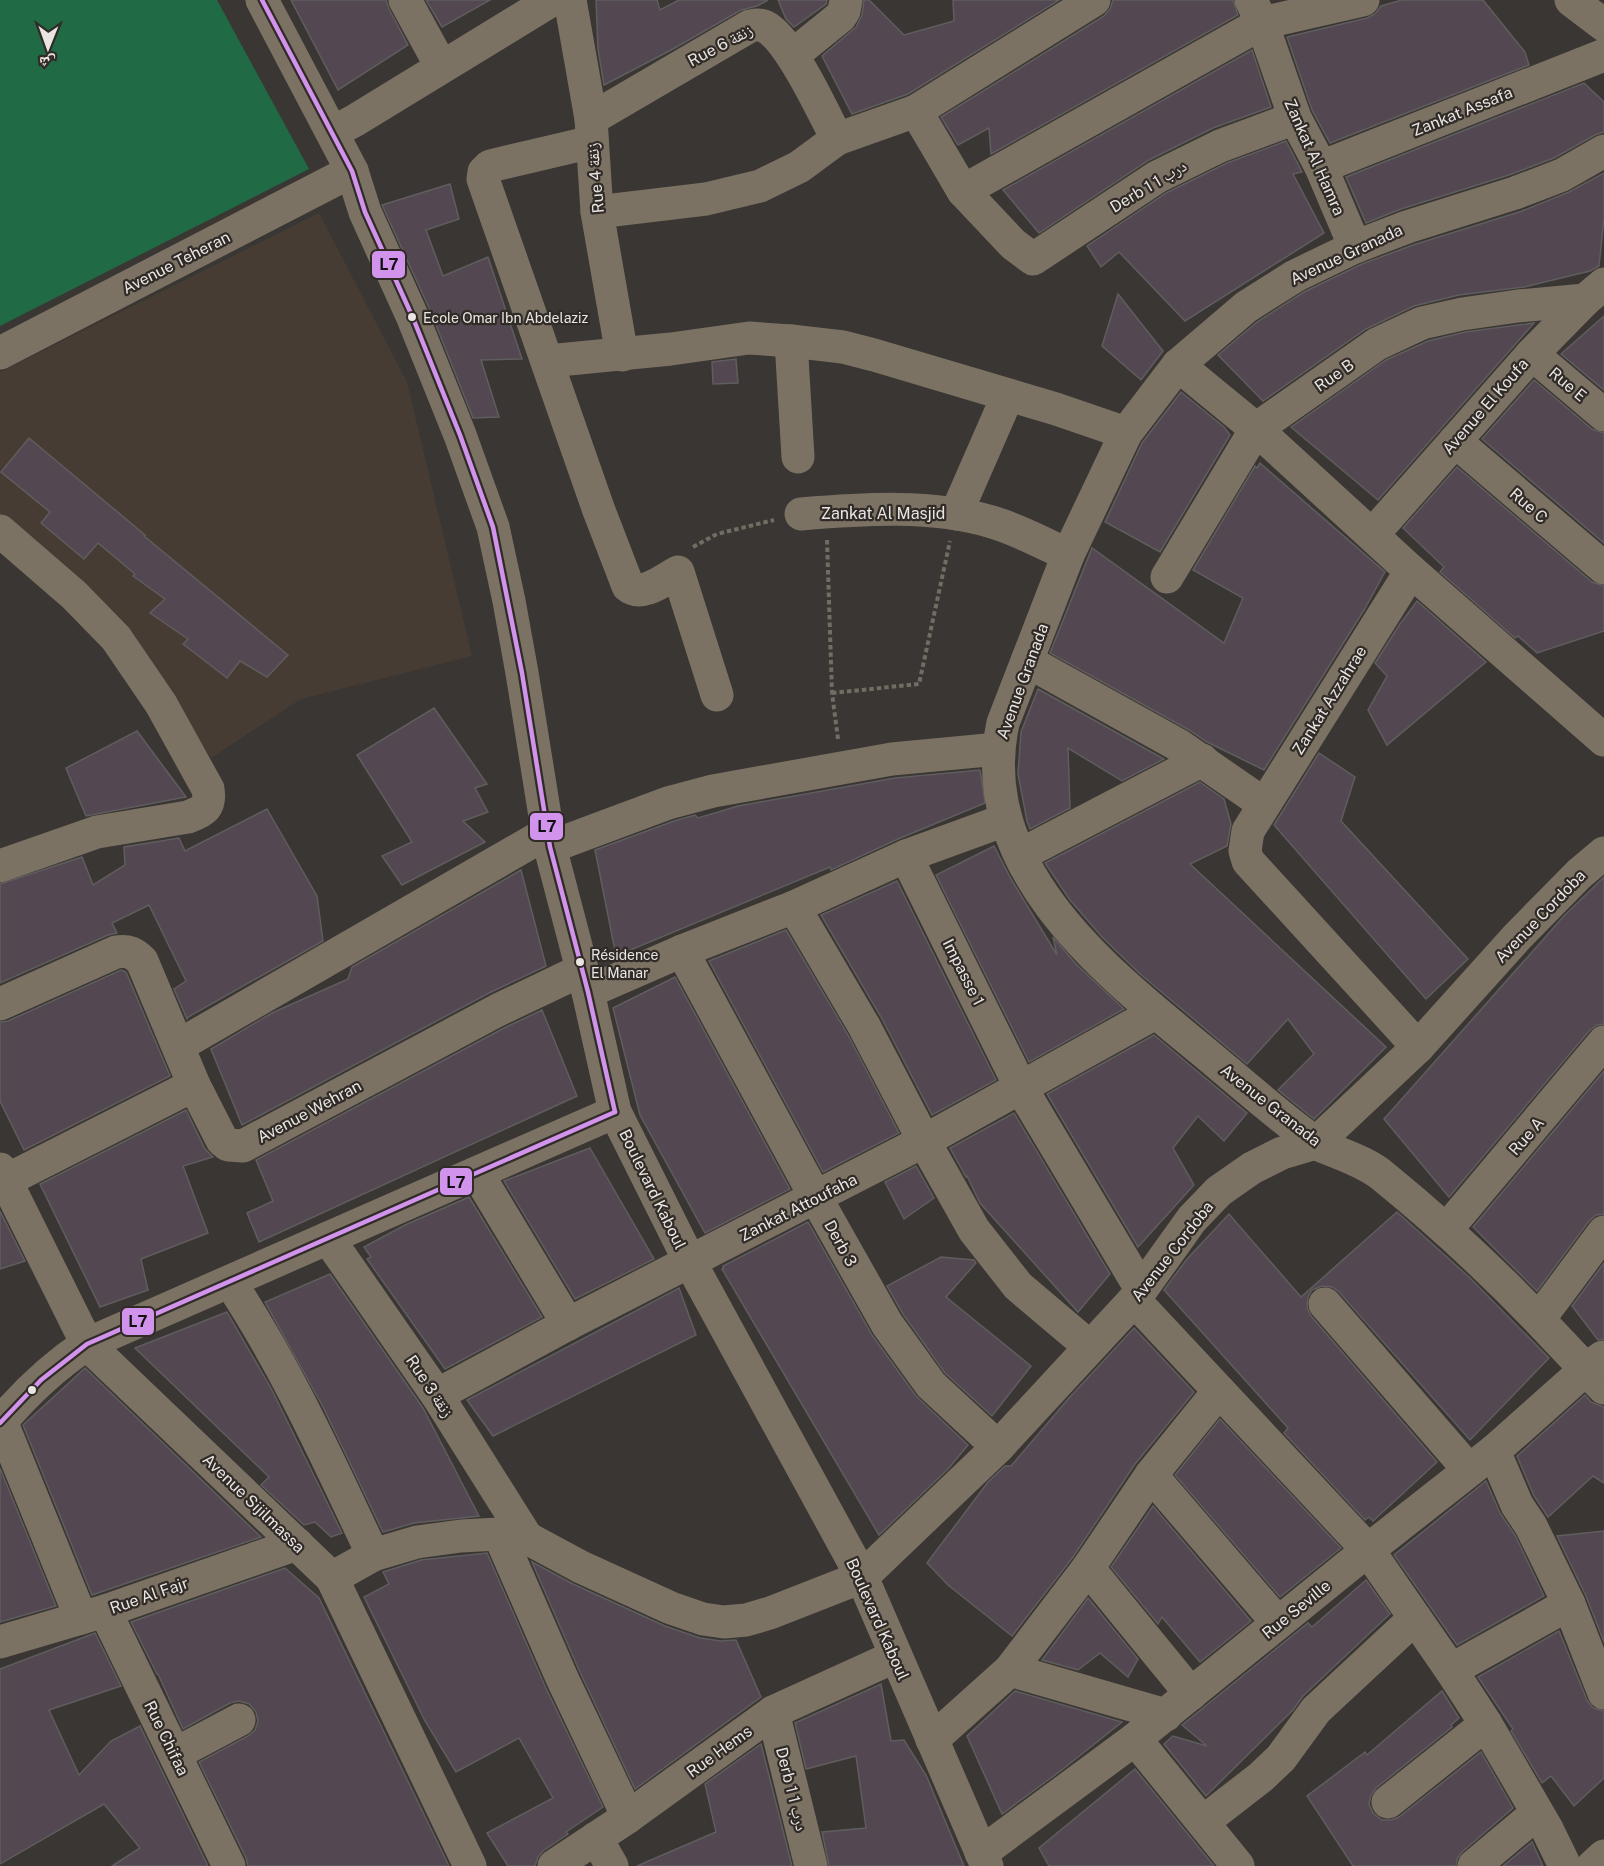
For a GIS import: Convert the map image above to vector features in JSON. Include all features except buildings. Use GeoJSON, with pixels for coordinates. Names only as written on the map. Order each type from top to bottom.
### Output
{"type":"FeatureCollection","features":[{"type":"Feature","properties":{"kind":"street","name":"Boulevard Kaboul"},"geometry":{"type":"LineString","coordinates":[[262,0],[352,171],[365,212],[413,318],[460,435],[493,527],[520,663],[549,840],[615,1112],[690,1262],[862,1577],[984,1859]]}},
{"type":"Feature","properties":{"kind":"street"},"geometry":{"type":"LineString","coordinates":[[405,0],[441,66]]}},
{"type":"Feature","properties":{"kind":"street"},"geometry":{"type":"LineString","coordinates":[[793,55],[840,17],[846,0]]}},
{"type":"Feature","properties":{"kind":"street"},"geometry":{"type":"LineString","coordinates":[[597,212],[706,199],[760,186],[799,167],[837,139],[916,111],[1094,0]]}},
{"type":"Feature","properties":{"kind":"street"},"geometry":{"type":"LineString","coordinates":[[916,111],[963,191],[1257,12],[1363,0]]}},
{"type":"Feature","properties":{"kind":"street"},"geometry":{"type":"LineString","coordinates":[[1571,0],[1604,26]]}},
{"type":"Feature","properties":{"kind":"street"},"geometry":{"type":"LineString","coordinates":[[333,132],[551,1]]}},
{"type":"Feature","properties":{"kind":"street","name":"Rue 4 زنقة"},"geometry":{"type":"LineString","coordinates":[[551,1],[591,130],[597,212],[622,355]]}},
{"type":"Feature","properties":{"kind":"street","name":"Zankat Al Hamra"},"geometry":{"type":"LineString","coordinates":[[1257,12],[1295,118],[1321,167],[1355,247]]}},
{"type":"Feature","properties":{"kind":"street","name":"Rue 6 زنقة"},"geometry":{"type":"LineString","coordinates":[[548,361],[483,179],[484,172],[490,166],[591,130],[750,26],[758,24],[765,26],[793,55],[837,139]]}},
{"type":"Feature","properties":{"kind":"street","name":"Zankat Assafa"},"geometry":{"type":"LineString","coordinates":[[1321,167],[1604,55]]}},
{"type":"Feature","properties":{"kind":"street","name":"Derb 1 درب 1"},"geometry":{"type":"LineString","coordinates":[[963,191],[1013,244],[1033,260],[1157,177],[1220,146],[1295,118]]}},
{"type":"Feature","properties":{"kind":"street","name":"Avenue Granada"},"geometry":{"type":"LineString","coordinates":[[1598,1372],[1446,1230],[1382,1174],[1316,1143],[1155,1012],[1081,942],[1054,912],[1029,875],[1020,855],[1005,820],[999,786],[998,749],[1003,723],[1068,555],[1126,433],[1178,365],[1246,307],[1295,276],[1355,247],[1407,226],[1515,193],[1552,179],[1604,151]]}},
{"type":"Feature","properties":{"kind":"street","name":"Avenue Teheran"},"geometry":{"type":"LineString","coordinates":[[0,353],[352,171]]}},
{"type":"Feature","properties":{"kind":"street","name":"Avenue El Koufa"},"geometry":{"type":"LineString","coordinates":[[1373,534],[1532,354],[1594,292]]}},
{"type":"Feature","properties":{"kind":"street","name":"Rue B"},"geometry":{"type":"LineString","coordinates":[[1167,578],[1256,429],[1377,344],[1422,323],[1594,292]]}},
{"type":"Feature","properties":{"kind":"street"},"geometry":{"type":"LineString","coordinates":[[717,695],[678,572],[642,591],[632,590],[628,586],[598,508],[548,361],[622,355],[749,338],[791,341],[874,355],[1126,433]]}},
{"type":"Feature","properties":{"kind":"street"},"geometry":{"type":"LineString","coordinates":[[791,341],[798,457]]}},
{"type":"Feature","properties":{"kind":"street","name":"Rue E"},"geometry":{"type":"LineString","coordinates":[[1532,354],[1604,415]]}},
{"type":"Feature","properties":{"kind":"street"},"geometry":{"type":"LineString","coordinates":[[1178,365],[1256,429],[1411,571],[1604,740]]}},
{"type":"Feature","properties":{"kind":"street"},"geometry":{"type":"LineString","coordinates":[[956,514],[1008,395]]}},
{"type":"Feature","properties":{"kind":"street","name":"Rue C"},"geometry":{"type":"LineString","coordinates":[[1455,441],[1604,568]]}},
{"type":"Feature","properties":{"kind":"street","name":"Zankat Al Masjid"},"geometry":{"type":"LineString","coordinates":[[813,513],[899,510],[956,514],[1012,529],[1068,555]]}},
{"type":"Feature","properties":{"kind":"street"},"geometry":{"type":"LineString","coordinates":[[0,531],[74,595],[116,638],[161,704],[208,789],[210,799],[208,806],[193,815],[97,832],[0,866]]}},
{"type":"Feature","properties":{"kind":"street","name":"Zankat Azzahrae"},"geometry":{"type":"LineString","coordinates":[[1256,817],[1411,571]]}},
{"type":"Feature","properties":{"kind":"street"},"geometry":{"type":"LineString","coordinates":[[1027,662],[1140,722],[1202,760],[1256,817],[1245,851],[1248,861],[1418,1047]]}},
{"type":"Feature","properties":{"kind":"street"},"geometry":{"type":"LineString","coordinates":[[178,1046],[549,840],[668,802],[713,791],[892,759],[998,749]]}},
{"type":"Feature","properties":{"kind":"street"},"geometry":{"type":"LineString","coordinates":[[1020,855],[1202,760]]}},
{"type":"Feature","properties":{"kind":"street","name":"Avenue Wehran"},"geometry":{"type":"LineString","coordinates":[[0,1004],[116,952],[136,954],[142,961],[194,1085],[222,1140],[228,1145],[243,1146],[498,1010],[682,951],[794,907],[906,856],[1005,820]]}},
{"type":"Feature","properties":{"kind":"street","name":"Avenue Cordoba"},"geometry":{"type":"LineString","coordinates":[[862,1577],[998,1447],[1138,1295],[1192,1219],[1219,1191],[1252,1168],[1282,1153],[1316,1143],[1418,1047],[1517,937],[1579,874],[1604,853]]}},
{"type":"Feature","properties":{"kind":"street","name":"Impasse 1"},"geometry":{"type":"LineString","coordinates":[[906,856],[1021,1088],[1138,1295],[1219,1391],[1368,1550],[1486,1725],[1565,1866]]}},
{"type":"Feature","properties":{"kind":"street"},"geometry":{"type":"LineString","coordinates":[[794,907],[864,1026],[974,1230],[1018,1286],[1090,1347]]}},
{"type":"Feature","properties":{"kind":"street","name":"Derb 3"},"geometry":{"type":"LineString","coordinates":[[682,951],[887,1324],[931,1385],[998,1447]]}},
{"type":"Feature","properties":{"kind":"street","name":"Zankat Attoufaha"},"geometry":{"type":"LineString","coordinates":[[436,1395],[568,1324],[924,1141],[1155,1012]]}},
{"type":"Feature","properties":{"kind":"street","name":"Rue A"},"geometry":{"type":"LineString","coordinates":[[1446,1230],[1604,1042]]}},
{"type":"Feature","properties":{"kind":"street"},"geometry":{"type":"LineString","coordinates":[[3,1174],[194,1085]]}},
{"type":"Feature","properties":{"kind":"street"},"geometry":{"type":"LineString","coordinates":[[6,1411],[67,1357],[87,1344],[615,1112]]}},
{"type":"Feature","properties":{"kind":"street"},"geometry":{"type":"LineString","coordinates":[[477,1173],[568,1324]]}},
{"type":"Feature","properties":{"kind":"street","name":"Avenue Sijilmassa"},"geometry":{"type":"LineString","coordinates":[[3,1174],[87,1344],[332,1578],[470,1866]]}},
{"type":"Feature","properties":{"kind":"street"},"geometry":{"type":"LineString","coordinates":[[1539,1319],[1604,1232]]}},
{"type":"Feature","properties":{"kind":"street","name":"Rue 3 زنقة"},"geometry":{"type":"LineString","coordinates":[[328,1238],[436,1395],[513,1536],[562,1678],[628,1817]]}},
{"type":"Feature","properties":{"kind":"street"},"geometry":{"type":"LineString","coordinates":[[230,1282],[262,1330],[302,1406],[373,1555]]}},
{"type":"Feature","properties":{"kind":"street"},"geometry":{"type":"LineString","coordinates":[[1325,1304],[1481,1460],[1517,1505],[1531,1526],[1569,1604],[1604,1693]]}},
{"type":"Feature","properties":{"kind":"street","name":"Rue Seville"},"geometry":{"type":"LineString","coordinates":[[984,1859],[1481,1460],[1598,1372]]}},
{"type":"Feature","properties":{"kind":"street"},"geometry":{"type":"LineString","coordinates":[[932,1740],[1010,1670],[1088,1568],[1151,1475],[1219,1391]]}},
{"type":"Feature","properties":{"kind":"street","name":"Rue Chifaa"},"geometry":{"type":"LineString","coordinates":[[6,1411],[93,1614],[175,1754],[229,1866]]}},
{"type":"Feature","properties":{"kind":"street"},"geometry":{"type":"LineString","coordinates":[[1151,1475],[1278,1623]]}},
{"type":"Feature","properties":{"kind":"street"},"geometry":{"type":"LineString","coordinates":[[332,1578],[373,1555],[417,1542],[461,1536],[513,1536],[671,1608],[703,1619],[724,1622],[746,1620],[862,1577]]}},
{"type":"Feature","properties":{"kind":"street","name":"Rue Al Fajr"},"geometry":{"type":"LineString","coordinates":[[0,1642],[93,1614],[297,1544]]}},
{"type":"Feature","properties":{"kind":"street"},"geometry":{"type":"LineString","coordinates":[[1088,1568],[1191,1694]]}},
{"type":"Feature","properties":{"kind":"street"},"geometry":{"type":"LineString","coordinates":[[1451,1670],[1569,1604]]}},
{"type":"Feature","properties":{"kind":"street"},"geometry":{"type":"LineString","coordinates":[[1203,1822],[1261,1778],[1281,1758],[1316,1710],[1415,1618]]}},
{"type":"Feature","properties":{"kind":"street","name":"Rue Hems"},"geometry":{"type":"LineString","coordinates":[[554,1866],[628,1817],[773,1712],[896,1656]]}},
{"type":"Feature","properties":{"kind":"street"},"geometry":{"type":"LineString","coordinates":[[1010,1670],[1166,1715]]}},
{"type":"Feature","properties":{"kind":"street","name":"Derb 1 درب 1"},"geometry":{"type":"LineString","coordinates":[[773,1712],[811,1866]]}},
{"type":"Feature","properties":{"kind":"street"},"geometry":{"type":"LineString","coordinates":[[175,1754],[239,1720]]}},
{"type":"Feature","properties":{"kind":"street"},"geometry":{"type":"LineString","coordinates":[[1388,1802],[1486,1725]]}},
{"type":"Feature","properties":{"kind":"street"},"geometry":{"type":"LineString","coordinates":[[1135,1739],[1238,1866]]}},
{"type":"Feature","properties":{"kind":"street"},"geometry":{"type":"LineString","coordinates":[[1474,1866],[1537,1813]]}},
{"type":"Feature","properties":{"kind":"street"},"geometry":{"type":"LineString","coordinates":[[596,1838],[612,1866]]}},
{"type":"Feature","properties":{"kind":"street"},"geometry":{"type":"LineString","coordinates":[[1593,1866],[1604,1856]]}},
{"type":"Feature","properties":{"kind":"path","name":"Zankat Al Masjid"},"geometry":{"type":"LineString","coordinates":[[678,572],[682,553],[717,534],[813,513]]}},
{"type":"Feature","properties":{"kind":"path"},"geometry":{"type":"LineString","coordinates":[[813,513],[842,768]]}},
{"type":"Feature","properties":{"kind":"path"},"geometry":{"type":"LineString","coordinates":[[832,693],[919,684],[956,514]]}},
{"type":"Feature","properties":{"kind":"shaded area"},"geometry":{"type":"Polygon","coordinates":[[[319,213],[407,382],[472,656],[301,699],[211,758],[114,622],[0,524],[0,372],[319,213]]]}},
{"type":"Feature","properties":{"kind":"green space"},"geometry":{"type":"Polygon","coordinates":[[[0,0],[217,0],[309,169],[0,326],[0,0]]]}},
{"type":"Feature","properties":{"kind":"transit line","name":"L7"},"geometry":{"type":"LineString","coordinates":[[262,0],[352,171],[365,212],[413,318],[460,435],[493,527],[522,673],[550,847],[588,992],[615,1112]]}},
{"type":"Feature","properties":{"kind":"transit line","name":"L7"},"geometry":{"type":"LineString","coordinates":[[0,1423],[41,1380],[87,1344],[615,1112]]}},
{"type":"Feature","properties":{"kind":"place","name":"Ecole Omar Ibn Abdelaziz"},"geometry":{"type":"Point","coordinates":[412,317]}},
{"type":"Feature","properties":{"kind":"place","name":"Résidence El Manar"},"geometry":{"type":"Point","coordinates":[580,962]}}]}
